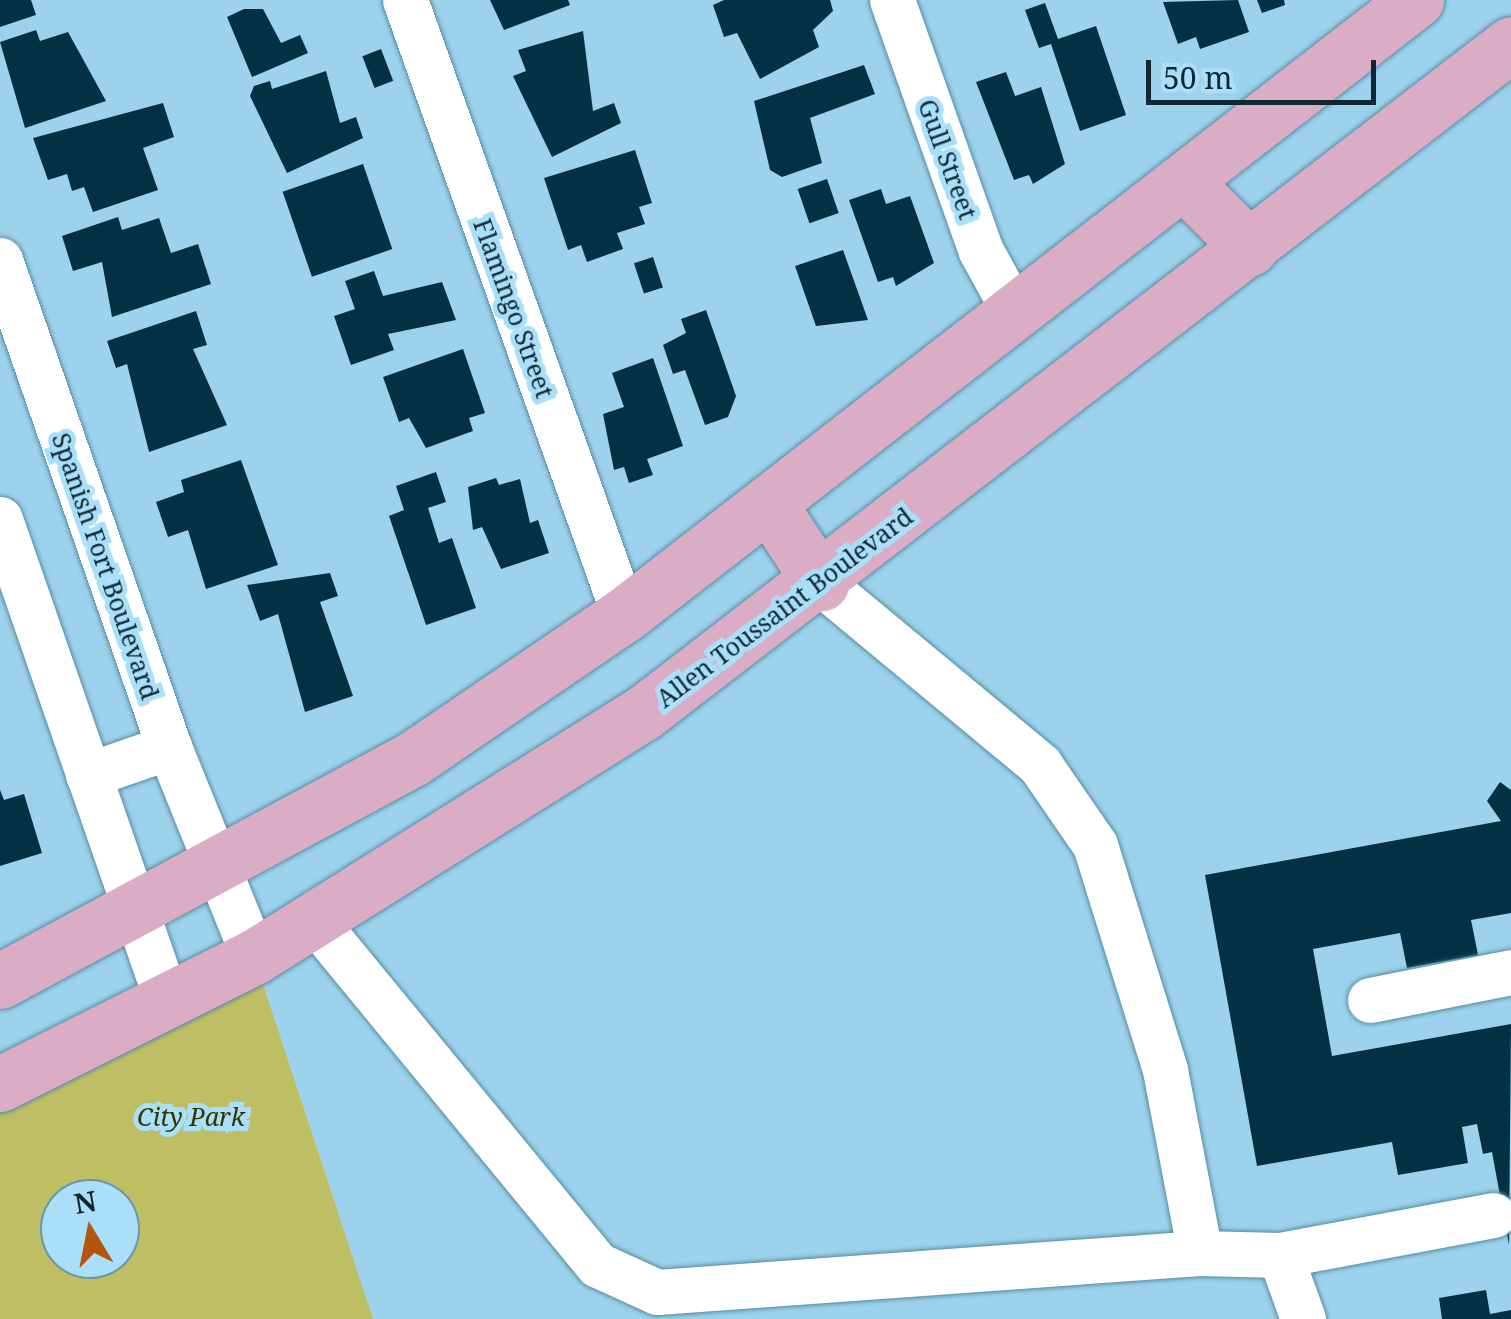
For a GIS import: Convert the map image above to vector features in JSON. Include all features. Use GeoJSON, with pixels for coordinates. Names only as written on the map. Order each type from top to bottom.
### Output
{"type":"FeatureCollection","features":[{"type":"Feature","properties":{"kind":"main road"},"geometry":{"type":"LineString","coordinates":[[0,981],[218,869],[414,758],[624,615],[1184,183],[1399,5]]}},
{"type":"Feature","properties":{"kind":"main road","name":"Allen Toussaint Boulevard"},"geometry":{"type":"LineString","coordinates":[[0,1084],[168,1004],[254,957],[625,726],[821,583],[1511,44]]}},
{"type":"Feature","properties":{"kind":"main road"},"geometry":{"type":"LineString","coordinates":[[1184,183],[1250,248]]}},
{"type":"Feature","properties":{"kind":"main road"},"geometry":{"type":"LineString","coordinates":[[769,504],[821,583]]}},
{"type":"Feature","properties":{"kind":"street","name":"Flamingo Street"},"geometry":{"type":"LineString","coordinates":[[405,0],[624,615]]}},
{"type":"Feature","properties":{"kind":"street","name":"Gull Street"},"geometry":{"type":"LineString","coordinates":[[892,0],[981,251],[1015,313]]}},
{"type":"Feature","properties":{"kind":"street","name":"Spanish Fort Boulevard"},"geometry":{"type":"LineString","coordinates":[[0,260],[169,747],[254,957]]}},
{"type":"Feature","properties":{"kind":"street"},"geometry":{"type":"LineString","coordinates":[[0,520],[168,1004]]}},
{"type":"Feature","properties":{"kind":"street"},"geometry":{"type":"LineString","coordinates":[[821,583],[1040,765],[1094,845],[1165,1070],[1200,1253]]}},
{"type":"Feature","properties":{"kind":"street"},"geometry":{"type":"LineString","coordinates":[[88,775],[169,747]]}},
{"type":"Feature","properties":{"kind":"street"},"geometry":{"type":"LineString","coordinates":[[315,921],[598,1265],[657,1292],[1200,1253],[1280,1255],[1493,1216]]}},
{"type":"Feature","properties":{"kind":"street"},"geometry":{"type":"LineString","coordinates":[[1370,1000],[1511,972]]}},
{"type":"Feature","properties":{"kind":"street"},"geometry":{"type":"LineString","coordinates":[[1280,1255],[1304,1319]]}},
{"type":"Feature","properties":{"kind":"green space","name":"City Park"},"geometry":{"type":"Polygon","coordinates":[[[254,957],[373,1319],[0,1319],[0,1084],[254,957]]]}},
{"type":"Feature","properties":{"kind":"building"},"geometry":{"type":"Polygon","coordinates":[[[0,0],[31,0],[36,15],[0,27],[0,0]]]}},
{"type":"Feature","properties":{"kind":"building"},"geometry":{"type":"Polygon","coordinates":[[[490,0],[568,0],[570,5],[504,30],[490,0]]]}},
{"type":"Feature","properties":{"kind":"building"},"geometry":{"type":"Polygon","coordinates":[[[724,0],[830,0],[833,11],[813,30],[819,47],[760,79],[737,33],[724,37],[713,5],[724,0]]]}},
{"type":"Feature","properties":{"kind":"building"},"geometry":{"type":"Polygon","coordinates":[[[1238,0],[1249,32],[1200,49],[1196,37],[1178,44],[1163,2],[1238,0]]]}},
{"type":"Feature","properties":{"kind":"building"},"geometry":{"type":"Polygon","coordinates":[[[1257,0],[1284,0],[1285,5],[1262,13],[1257,0]]]}},
{"type":"Feature","properties":{"kind":"building"},"geometry":{"type":"Polygon","coordinates":[[[1045,3],[1058,39],[1096,26],[1126,115],[1080,131],[1051,44],[1039,48],[1025,10],[1045,3]]]}},
{"type":"Feature","properties":{"kind":"building"},"geometry":{"type":"Polygon","coordinates":[[[244,9],[263,9],[281,43],[300,35],[308,53],[252,77],[227,17],[244,9]]]}},
{"type":"Feature","properties":{"kind":"building"},"geometry":{"type":"Polygon","coordinates":[[[36,30],[40,41],[68,32],[106,101],[25,128],[0,42],[36,30]]]}},
{"type":"Feature","properties":{"kind":"building"},"geometry":{"type":"Polygon","coordinates":[[[583,31],[593,111],[614,103],[621,123],[552,157],[513,76],[526,71],[518,50],[583,31]]]}},
{"type":"Feature","properties":{"kind":"building"},"geometry":{"type":"Polygon","coordinates":[[[381,49],[393,81],[375,88],[362,56],[381,49]]]}},
{"type":"Feature","properties":{"kind":"building"},"geometry":{"type":"Polygon","coordinates":[[[864,65],[875,94],[810,118],[822,163],[782,177],[770,170],[754,101],[864,65]]]}},
{"type":"Feature","properties":{"kind":"building"},"geometry":{"type":"Polygon","coordinates":[[[326,71],[340,123],[356,117],[363,138],[287,173],[250,96],[254,86],[270,81],[272,89],[326,71]]]}},
{"type":"Feature","properties":{"kind":"building"},"geometry":{"type":"Polygon","coordinates":[[[1006,72],[1015,96],[1041,87],[1065,164],[1033,184],[1029,175],[1014,180],[976,82],[1006,72]]]}},
{"type":"Feature","properties":{"kind":"building"},"geometry":{"type":"Polygon","coordinates":[[[163,103],[174,137],[143,148],[158,190],[93,212],[84,187],[72,191],[67,174],[48,180],[33,138],[163,103]]]}},
{"type":"Feature","properties":{"kind":"building"},"geometry":{"type":"Polygon","coordinates":[[[635,150],[652,203],[639,207],[645,224],[617,233],[623,249],[587,262],[581,245],[568,250],[544,178],[635,150]]]}},
{"type":"Feature","properties":{"kind":"building"},"geometry":{"type":"Polygon","coordinates":[[[363,164],[392,249],[312,277],[283,192],[363,164]]]}},
{"type":"Feature","properties":{"kind":"building"},"geometry":{"type":"Polygon","coordinates":[[[827,179],[839,213],[809,223],[798,189],[827,179]]]}},
{"type":"Feature","properties":{"kind":"building"},"geometry":{"type":"Polygon","coordinates":[[[881,189],[886,204],[910,196],[934,263],[896,286],[893,277],[878,282],[849,200],[881,189]]]}},
{"type":"Feature","properties":{"kind":"building"},"geometry":{"type":"Polygon","coordinates":[[[118,217],[122,230],[159,218],[171,253],[198,244],[211,284],[112,317],[102,262],[73,271],[62,236],[118,217]]]}},
{"type":"Feature","properties":{"kind":"building"},"geometry":{"type":"Polygon","coordinates":[[[843,250],[868,320],[816,326],[795,266],[843,250]]]}},
{"type":"Feature","properties":{"kind":"building"},"geometry":{"type":"Polygon","coordinates":[[[653,257],[663,287],[644,294],[634,263],[653,257]]]}},
{"type":"Feature","properties":{"kind":"building"},"geometry":{"type":"Polygon","coordinates":[[[374,271],[383,296],[442,282],[456,320],[388,334],[394,350],[351,365],[334,316],[355,309],[345,281],[374,271]]]}},
{"type":"Feature","properties":{"kind":"building"},"geometry":{"type":"Polygon","coordinates":[[[706,310],[736,396],[728,417],[705,425],[685,370],[673,374],[663,345],[686,333],[681,319],[706,310]]]}},
{"type":"Feature","properties":{"kind":"building"},"geometry":{"type":"Polygon","coordinates":[[[196,311],[207,345],[193,349],[227,425],[149,452],[127,364],[116,368],[107,341],[196,311]]]}},
{"type":"Feature","properties":{"kind":"building"},"geometry":{"type":"Polygon","coordinates":[[[463,349],[485,413],[469,418],[473,431],[426,448],[409,418],[399,422],[383,377],[463,349]]]}},
{"type":"Feature","properties":{"kind":"building"},"geometry":{"type":"Polygon","coordinates":[[[653,358],[683,446],[647,459],[653,475],[629,483],[624,467],[614,470],[603,414],[624,407],[612,373],[653,358]]]}},
{"type":"Feature","properties":{"kind":"building"},"geometry":{"type":"Polygon","coordinates":[[[241,460],[278,565],[206,589],[188,530],[168,537],[156,502],[184,492],[181,480],[241,460]]]}},
{"type":"Feature","properties":{"kind":"building"},"geometry":{"type":"Polygon","coordinates":[[[436,472],[446,502],[428,508],[439,543],[452,538],[476,608],[426,625],[389,516],[404,510],[396,486],[436,472]]]}},
{"type":"Feature","properties":{"kind":"building"},"geometry":{"type":"Polygon","coordinates":[[[496,478],[499,485],[520,479],[530,523],[538,520],[549,553],[501,569],[482,527],[473,530],[468,487],[496,478]]]}},
{"type":"Feature","properties":{"kind":"building"},"geometry":{"type":"Polygon","coordinates":[[[330,573],[338,596],[320,602],[353,696],[305,712],[278,614],[260,621],[247,585],[330,573]]]}},
{"type":"Feature","properties":{"kind":"building"},"geometry":{"type":"Polygon","coordinates":[[[1500,782],[1511,790],[1511,913],[1471,920],[1478,955],[1407,968],[1400,933],[1313,949],[1332,1056],[1511,1024],[1509,1245],[1492,1152],[1483,1154],[1477,1124],[1462,1127],[1468,1163],[1398,1175],[1392,1142],[1257,1166],[1205,875],[1501,821],[1487,801],[1500,782]]]}},
{"type":"Feature","properties":{"kind":"building"},"geometry":{"type":"Polygon","coordinates":[[[0,790],[4,800],[24,794],[42,853],[0,866],[0,790]]]}},
{"type":"Feature","properties":{"kind":"building"},"geometry":{"type":"Polygon","coordinates":[[[1486,1290],[1490,1314],[1511,1310],[1511,1319],[1442,1319],[1439,1298],[1486,1290]]]}}]}
